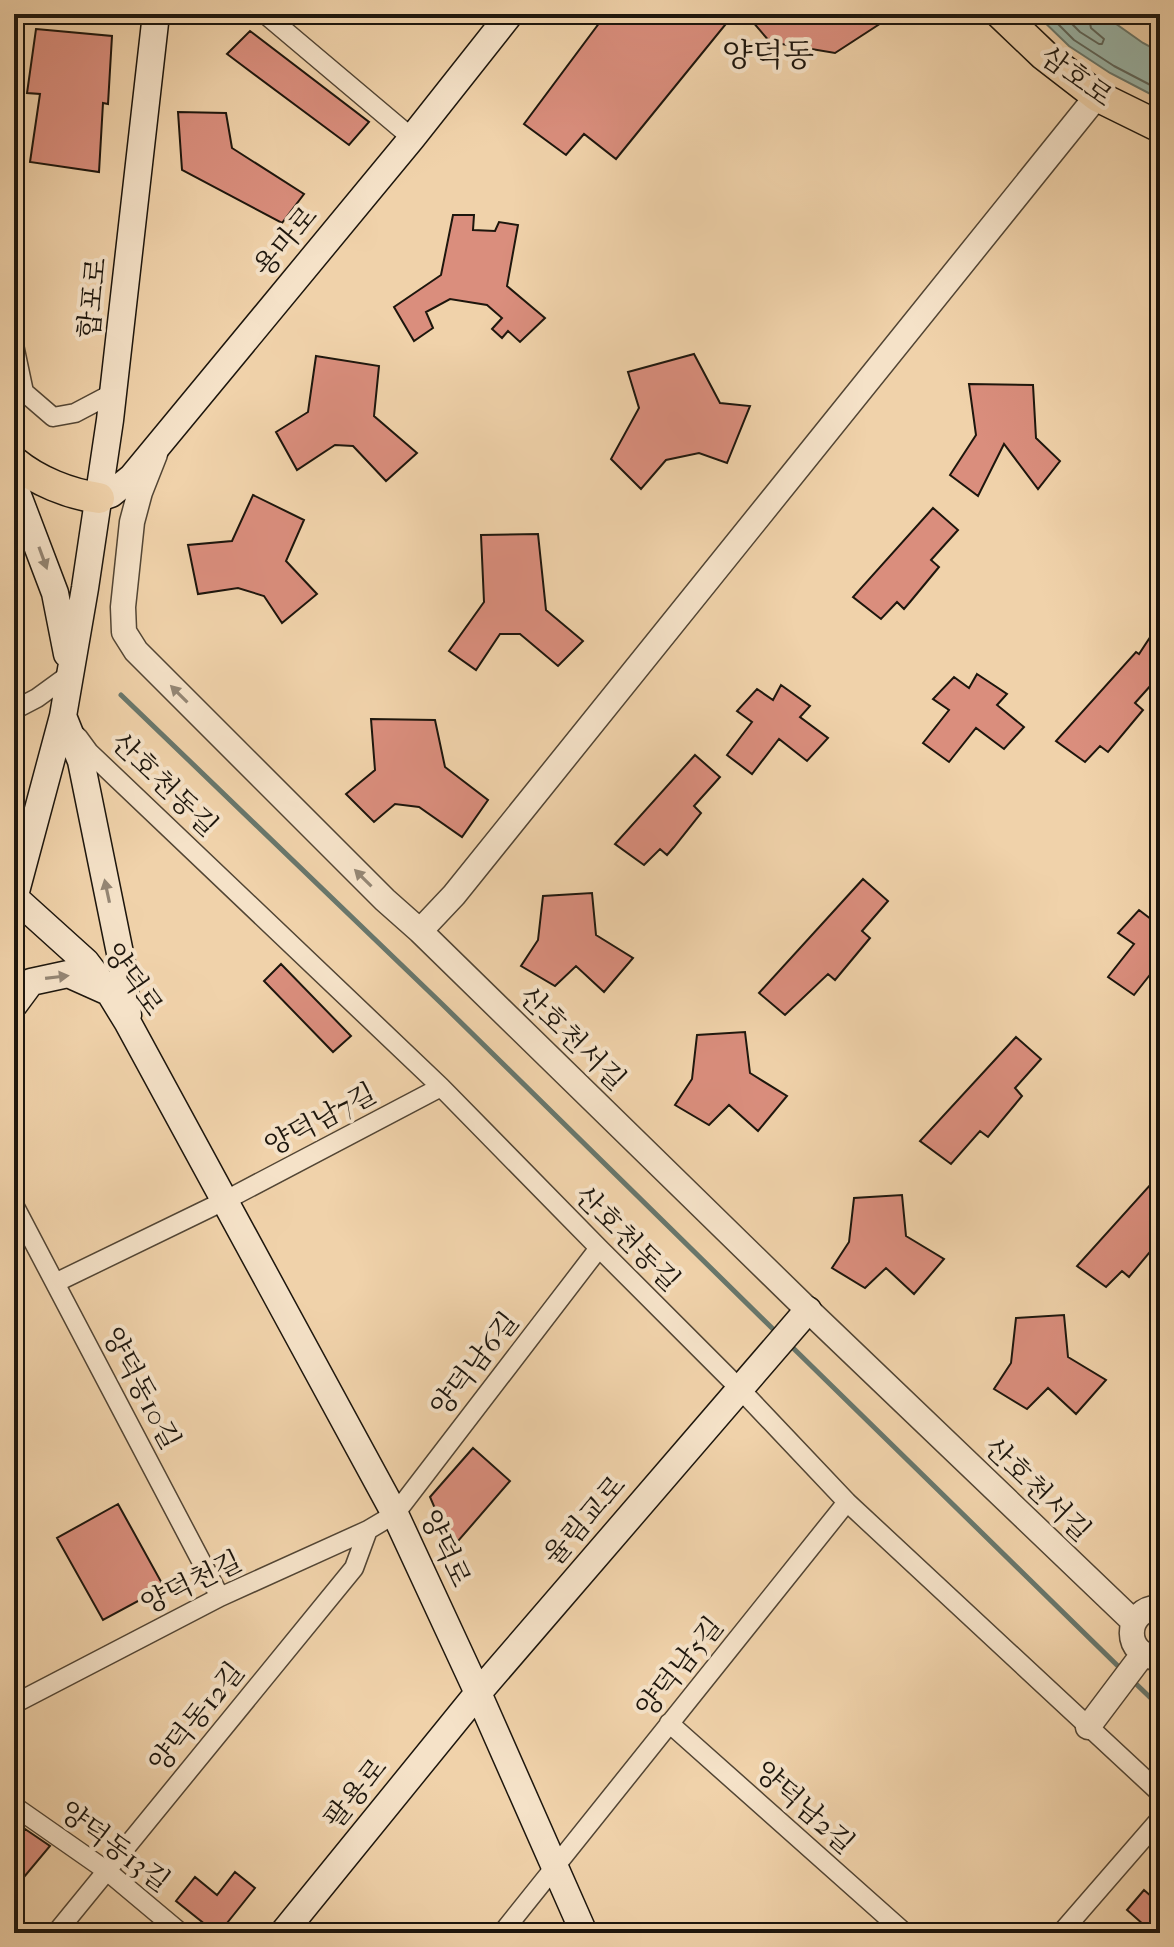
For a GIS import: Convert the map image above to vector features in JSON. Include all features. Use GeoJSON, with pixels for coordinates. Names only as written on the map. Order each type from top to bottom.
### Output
{"type":"FeatureCollection","features":[{"type":"Feature","properties":{"kind":"main road","name":"합포로"},"geometry":{"type":"LineString","coordinates":[[14,898],[63,716],[85,588],[113,393],[156,14]]}},
{"type":"Feature","properties":{"kind":"main road","name":"용마로"},"geometry":{"type":"LineString","coordinates":[[99,498],[126,483],[412,138],[510,14]]}},
{"type":"Feature","properties":{"kind":"main road","name":"삼호로"},"geometry":{"type":"LineString","coordinates":[[1001,14],[1044,55],[1097,96],[1160,127]]}},
{"type":"Feature","properties":{"kind":"main road"},"geometry":{"type":"LineString","coordinates":[[14,462],[29,474],[49,483],[99,498]]}},
{"type":"Feature","properties":{"kind":"main road"},"geometry":{"type":"LineString","coordinates":[[14,485],[55,593],[71,667]]}},
{"type":"Feature","properties":{"kind":"main road"},"geometry":{"type":"LineString","coordinates":[[63,716],[81,761],[122,963],[128,1023]]}},
{"type":"Feature","properties":{"kind":"main road","name":"양덕로"},"geometry":{"type":"LineString","coordinates":[[14,898],[86,962],[109,992],[226,1200],[395,1514],[584,1933]]}},
{"type":"Feature","properties":{"kind":"main road"},"geometry":{"type":"LineString","coordinates":[[14,1005],[31,982],[68,974],[109,992]]}},
{"type":"Feature","properties":{"kind":"main road","name":"율림교로"},"geometry":{"type":"LineString","coordinates":[[478,1693],[808,1310]]}},
{"type":"Feature","properties":{"kind":"main road","name":"팔용로"},"geometry":{"type":"LineString","coordinates":[[283,1933],[478,1693]]}},
{"type":"Feature","properties":{"kind":"street"},"geometry":{"type":"LineString","coordinates":[[265,14],[412,138]]}},
{"type":"Feature","properties":{"kind":"street"},"geometry":{"type":"LineString","coordinates":[[420,931],[464,883],[1097,96]]}},
{"type":"Feature","properties":{"kind":"street"},"geometry":{"type":"LineString","coordinates":[[14,345],[24,392],[53,417],[75,413],[113,393]]}},
{"type":"Feature","properties":{"kind":"street","name":"산호천서길"},"geometry":{"type":"LineString","coordinates":[[165,435],[149,467],[132,522],[122,615],[127,639],[136,651],[385,900],[1134,1622]]}},
{"type":"Feature","properties":{"kind":"street"},"geometry":{"type":"LineString","coordinates":[[14,710],[37,698],[71,667]]}},
{"type":"Feature","properties":{"kind":"street","name":"산호천동길"},"geometry":{"type":"LineString","coordinates":[[63,716],[89,752],[441,1087],[739,1388],[847,1502],[1091,1723],[1160,1793]]}},
{"type":"Feature","properties":{"kind":"street","name":"양덕남7길"},"geometry":{"type":"LineString","coordinates":[[226,1200],[441,1087]]}},
{"type":"Feature","properties":{"kind":"street"},"geometry":{"type":"LineString","coordinates":[[55,1283],[226,1200]]}},
{"type":"Feature","properties":{"kind":"street","name":"양덕동10길"},"geometry":{"type":"LineString","coordinates":[[14,1205],[220,1597]]}},
{"type":"Feature","properties":{"kind":"street","name":"양덕남6길"},"geometry":{"type":"LineString","coordinates":[[395,1514],[599,1248]]}},
{"type":"Feature","properties":{"kind":"street","name":"양덕남5길"},"geometry":{"type":"LineString","coordinates":[[502,1933],[847,1502]]}},
{"type":"Feature","properties":{"kind":"street","name":"양덕천길"},"geometry":{"type":"LineString","coordinates":[[14,1704],[220,1597],[368,1530],[395,1514]]}},
{"type":"Feature","properties":{"kind":"street","name":"양덕동12길"},"geometry":{"type":"LineString","coordinates":[[56,1933],[354,1568],[368,1530]]}},
{"type":"Feature","properties":{"kind":"street"},"geometry":{"type":"LineString","coordinates":[[1091,1723],[1149,1660],[1135,1646],[1132,1638],[1134,1622],[1144,1611],[1160,1607]]}},
{"type":"Feature","properties":{"kind":"street","name":"양덕남2길"},"geometry":{"type":"LineString","coordinates":[[669,1723],[905,1933]]}},
{"type":"Feature","properties":{"kind":"street","name":"양덕동13길"},"geometry":{"type":"LineString","coordinates":[[14,1806],[107,1871],[181,1933]]}},
{"type":"Feature","properties":{"kind":"street"},"geometry":{"type":"LineString","coordinates":[[1061,1933],[1160,1819]]}},
{"type":"Feature","properties":{"kind":"water"},"geometry":{"type":"Polygon","coordinates":[[[1036,14],[1102,14],[1160,52],[1160,99],[1110,73],[1069,46],[1036,14]]]}},
{"type":"Feature","properties":{"kind":"building"},"geometry":{"type":"Polygon","coordinates":[[[606,14],[734,14],[616,159],[584,134],[566,155],[524,124],[606,14]]]}},
{"type":"Feature","properties":{"kind":"building"},"geometry":{"type":"Polygon","coordinates":[[[746,14],[895,14],[835,53],[770,42],[746,14]]]}},
{"type":"Feature","properties":{"kind":"building"},"geometry":{"type":"Polygon","coordinates":[[[36,29],[112,36],[108,104],[103,103],[99,172],[30,162],[40,94],[27,93],[36,29]]]}},
{"type":"Feature","properties":{"kind":"building"},"geometry":{"type":"Polygon","coordinates":[[[250,31],[369,122],[349,145],[227,54],[250,31]]]}},
{"type":"Feature","properties":{"kind":"building"},"geometry":{"type":"Polygon","coordinates":[[[178,112],[226,113],[232,148],[304,194],[282,223],[182,170],[178,112]]]}},
{"type":"Feature","properties":{"kind":"building"},"geometry":{"type":"Polygon","coordinates":[[[453,215],[474,215],[473,230],[495,231],[499,222],[518,225],[507,286],[545,318],[520,342],[508,331],[502,338],[492,329],[502,318],[487,305],[450,299],[426,312],[433,328],[414,341],[394,307],[441,275],[453,215]]]}},
{"type":"Feature","properties":{"kind":"building"},"geometry":{"type":"Polygon","coordinates":[[[694,354],[720,403],[750,406],[727,463],[699,453],[666,460],[641,489],[611,459],[639,408],[628,372],[694,354]]]}},
{"type":"Feature","properties":{"kind":"building"},"geometry":{"type":"Polygon","coordinates":[[[316,356],[379,366],[374,416],[417,453],[386,481],[353,446],[335,445],[297,470],[276,432],[308,412],[316,356]]]}},
{"type":"Feature","properties":{"kind":"building"},"geometry":{"type":"Polygon","coordinates":[[[969,384],[1033,385],[1036,438],[1060,461],[1038,489],[1004,444],[978,496],[950,475],[976,435],[969,384]]]}},
{"type":"Feature","properties":{"kind":"building"},"geometry":{"type":"Polygon","coordinates":[[[253,495],[304,520],[286,561],[317,594],[282,623],[264,596],[238,588],[198,594],[188,545],[232,541],[253,495]]]}},
{"type":"Feature","properties":{"kind":"building"},"geometry":{"type":"Polygon","coordinates":[[[933,508],[958,530],[931,560],[939,567],[904,609],[897,602],[881,619],[853,597],[933,508]]]}},
{"type":"Feature","properties":{"kind":"building"},"geometry":{"type":"Polygon","coordinates":[[[538,534],[546,610],[583,641],[558,666],[520,634],[500,634],[476,670],[449,651],[484,602],[481,535],[538,534]]]}},
{"type":"Feature","properties":{"kind":"building"},"geometry":{"type":"Polygon","coordinates":[[[1160,622],[1160,675],[1135,703],[1143,710],[1108,752],[1100,746],[1085,762],[1056,741],[1136,652],[1139,654],[1160,622]]]}},
{"type":"Feature","properties":{"kind":"building"},"geometry":{"type":"Polygon","coordinates":[[[977,674],[1007,694],[997,705],[1024,727],[1004,749],[976,728],[949,762],[923,743],[949,710],[933,699],[954,677],[969,688],[977,674]]]}},
{"type":"Feature","properties":{"kind":"building"},"geometry":{"type":"Polygon","coordinates":[[[781,685],[810,706],[800,717],[828,738],[807,761],[779,739],[752,774],[727,755],[752,722],[737,711],[757,689],[773,700],[781,685]]]}},
{"type":"Feature","properties":{"kind":"building"},"geometry":{"type":"Polygon","coordinates":[[[371,719],[435,720],[445,767],[488,800],[462,837],[419,807],[395,804],[374,822],[346,794],[375,770],[371,719]]]}},
{"type":"Feature","properties":{"kind":"building"},"geometry":{"type":"Polygon","coordinates":[[[695,755],[720,777],[694,806],[701,813],[674,847],[667,855],[660,849],[644,865],[615,844],[695,755]]]}},
{"type":"Feature","properties":{"kind":"building"},"geometry":{"type":"Polygon","coordinates":[[[863,879],[888,901],[862,931],[870,938],[835,980],[828,974],[785,1015],[759,993],[863,879]]]}},
{"type":"Feature","properties":{"kind":"building"},"geometry":{"type":"Polygon","coordinates":[[[592,893],[596,935],[633,958],[604,992],[576,966],[555,986],[521,966],[538,940],[543,896],[592,893]]]}},
{"type":"Feature","properties":{"kind":"building"},"geometry":{"type":"Polygon","coordinates":[[[1139,910],[1160,926],[1160,962],[1134,995],[1108,977],[1134,944],[1118,933],[1139,910]]]}},
{"type":"Feature","properties":{"kind":"building"},"geometry":{"type":"Polygon","coordinates":[[[281,964],[351,1036],[333,1052],[264,981],[281,964]]]}},
{"type":"Feature","properties":{"kind":"building"},"geometry":{"type":"Polygon","coordinates":[[[745,1032],[750,1073],[787,1096],[758,1131],[729,1105],[709,1125],[675,1105],[692,1079],[697,1035],[745,1032]]]}},
{"type":"Feature","properties":{"kind":"building"},"geometry":{"type":"Polygon","coordinates":[[[1016,1037],[1041,1059],[1015,1088],[1022,1096],[988,1137],[980,1131],[951,1164],[920,1141],[1016,1037]]]}},
{"type":"Feature","properties":{"kind":"building"},"geometry":{"type":"Polygon","coordinates":[[[1160,1174],[1160,1240],[1129,1277],[1122,1271],[1106,1287],[1077,1266],[1160,1174]]]}},
{"type":"Feature","properties":{"kind":"building"},"geometry":{"type":"Polygon","coordinates":[[[902,1195],[906,1236],[944,1259],[914,1294],[886,1268],[865,1288],[832,1268],[849,1242],[854,1198],[902,1195]]]}},
{"type":"Feature","properties":{"kind":"building"},"geometry":{"type":"Polygon","coordinates":[[[1064,1315],[1068,1357],[1106,1380],[1076,1414],[1048,1388],[1027,1409],[994,1389],[1011,1363],[1016,1318],[1064,1315]]]}},
{"type":"Feature","properties":{"kind":"building"},"geometry":{"type":"Polygon","coordinates":[[[473,1448],[510,1481],[452,1548],[430,1497],[473,1448]]]}},
{"type":"Feature","properties":{"kind":"building"},"geometry":{"type":"Polygon","coordinates":[[[118,1504],[164,1587],[103,1620],[57,1538],[118,1504]]]}},
{"type":"Feature","properties":{"kind":"building"},"geometry":{"type":"Polygon","coordinates":[[[25,1829],[50,1846],[14,1889],[14,1843],[25,1829]]]}},
{"type":"Feature","properties":{"kind":"building"},"geometry":{"type":"Polygon","coordinates":[[[235,1872],[255,1888],[219,1933],[176,1901],[195,1877],[217,1895],[235,1872]]]}},
{"type":"Feature","properties":{"kind":"building"},"geometry":{"type":"Polygon","coordinates":[[[1144,1890],[1160,1904],[1160,1933],[1153,1933],[1127,1910],[1144,1890]]]}},
{"type":"Feature","properties":{"kind":"waterway"},"geometry":{"type":"LineString","coordinates":[[121,695],[776,1332]]}},
{"type":"Feature","properties":{"kind":"waterway"},"geometry":{"type":"LineString","coordinates":[[789,1344],[1122,1670]]}},
{"type":"Feature","properties":{"kind":"waterway"},"geometry":{"type":"LineString","coordinates":[[1132,1680],[1160,1707]]}},
{"type":"Feature","properties":{"kind":"district","name":"양덕동"},"geometry":{"type":"Point","coordinates":[768,55]}}]}
